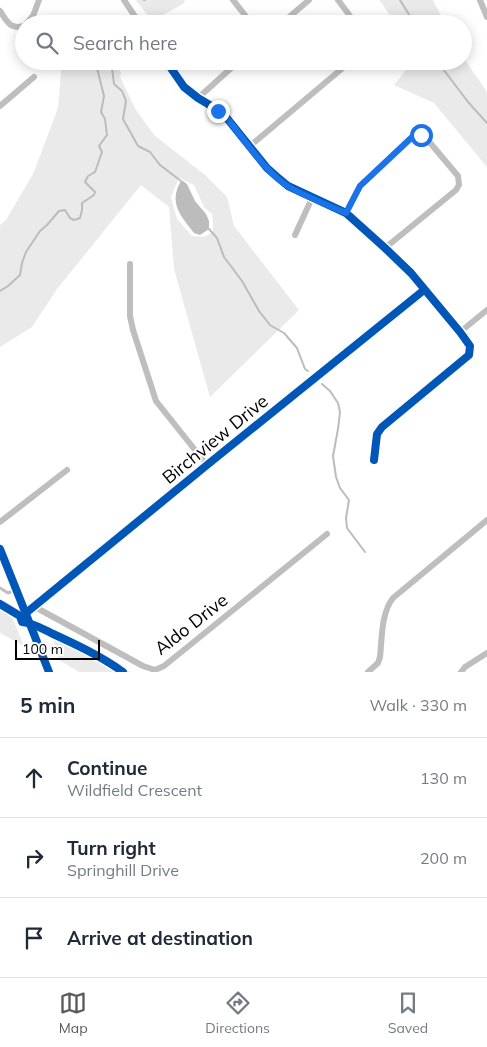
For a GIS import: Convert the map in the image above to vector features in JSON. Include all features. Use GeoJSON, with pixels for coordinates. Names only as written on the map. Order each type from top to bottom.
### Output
{"type":"FeatureCollection","features":[{"type":"Feature","properties":{"kind":"street"},"geometry":{"type":"LineString","coordinates":[[32,15],[39,0]]}},
{"type":"Feature","properties":{"kind":"street"},"geometry":{"type":"LineString","coordinates":[[124,0],[134,15]]}},
{"type":"Feature","properties":{"kind":"street"},"geometry":{"type":"LineString","coordinates":[[233,0],[245,15]]}},
{"type":"Feature","properties":{"kind":"street"},"geometry":{"type":"LineString","coordinates":[[292,15],[309,0]]}},
{"type":"Feature","properties":{"kind":"street"},"geometry":{"type":"LineString","coordinates":[[338,0],[349,15]]}},
{"type":"Feature","properties":{"kind":"street"},"geometry":{"type":"LineString","coordinates":[[480,0],[487,17]]}},
{"type":"Feature","properties":{"kind":"street"},"geometry":{"type":"LineString","coordinates":[[0,11],[11,26],[15,27]]}},
{"type":"Feature","properties":{"kind":"street"},"geometry":{"type":"LineString","coordinates":[[172,70],[184,87],[226,117],[267,168],[276,176],[288,186],[346,213],[385,248],[411,273],[470,346],[469,355],[382,427],[377,434],[374,460]]}},
{"type":"Feature","properties":{"kind":"street"},"geometry":{"type":"LineString","coordinates":[[198,98],[228,70]]}},
{"type":"Feature","properties":{"kind":"street"},"geometry":{"type":"LineString","coordinates":[[250,146],[340,70]]}},
{"type":"Feature","properties":{"kind":"street"},"geometry":{"type":"LineString","coordinates":[[0,106],[34,77]]}},
{"type":"Feature","properties":{"kind":"street"},"geometry":{"type":"LineString","coordinates":[[346,213],[360,186],[366,180],[412,137],[421,135],[426,138],[458,176],[459,185],[456,190],[385,248]]}},
{"type":"Feature","properties":{"kind":"street"},"geometry":{"type":"LineString","coordinates":[[295,235],[312,198]]}},
{"type":"Feature","properties":{"kind":"street"},"geometry":{"type":"LineString","coordinates":[[130,264],[130,316],[156,401],[207,464]]}},
{"type":"Feature","properties":{"kind":"street","name":"Birchview Drive"},"geometry":{"type":"LineString","coordinates":[[26,613],[207,464],[424,290]]}},
{"type":"Feature","properties":{"kind":"street"},"geometry":{"type":"LineString","coordinates":[[460,332],[487,310]]}},
{"type":"Feature","properties":{"kind":"street"},"geometry":{"type":"LineString","coordinates":[[0,522],[67,470]]}},
{"type":"Feature","properties":{"kind":"street"},"geometry":{"type":"LineString","coordinates":[[368,672],[378,663],[385,613],[393,598],[487,520]]}},
{"type":"Feature","properties":{"kind":"street","name":"Aldo Drive"},"geometry":{"type":"LineString","coordinates":[[35,607],[143,666],[155,670],[164,666],[327,534]]}},
{"type":"Feature","properties":{"kind":"street"},"geometry":{"type":"LineString","coordinates":[[0,549],[49,672]]}},
{"type":"Feature","properties":{"kind":"street"},"geometry":{"type":"LineString","coordinates":[[461,672],[465,667],[487,654]]}},
{"type":"Feature","properties":{"kind":"lane"},"geometry":{"type":"LineString","coordinates":[[0,588],[8,593],[16,590]]}},
{"type":"Feature","properties":{"kind":"shaded area"},"geometry":{"type":"Polygon","coordinates":[[[136,0],[185,0],[183,4],[163,15],[147,15],[136,0]]]}},
{"type":"Feature","properties":{"kind":"shaded area"},"geometry":{"type":"Polygon","coordinates":[[[379,0],[433,0],[440,15],[390,15],[379,0]]]}},
{"type":"Feature","properties":{"kind":"shaded area"},"geometry":{"type":"Polygon","coordinates":[[[61,70],[120,70],[120,77],[136,110],[154,135],[205,175],[227,197],[234,226],[299,310],[210,397],[174,269],[169,207],[141,185],[57,289],[32,327],[0,347],[0,225],[6,220],[34,172],[58,108],[61,70]],[[179,178],[171,197],[177,219],[192,236],[204,237],[213,232],[212,214],[204,207],[194,185],[179,178]]]}},
{"type":"Feature","properties":{"kind":"shaded area"},"geometry":{"type":"Polygon","coordinates":[[[406,70],[472,70],[487,92],[487,167],[434,103],[394,85],[406,70]]]}},
{"type":"Feature","properties":{"kind":"shaded area"},"geometry":{"type":"Polygon","coordinates":[[[181,181],[187,184],[195,201],[206,214],[209,221],[209,229],[200,235],[194,233],[178,209],[176,196],[181,181]]]}},
{"type":"Feature","properties":{"kind":"shaded area"},"geometry":{"type":"Polygon","coordinates":[[[0,601],[7,605],[24,646],[0,633],[0,601]]]}},
{"type":"Feature","properties":{"kind":"shaded area"},"geometry":{"type":"Polygon","coordinates":[[[50,627],[131,672],[79,672],[59,660],[50,627]]]}},
{"type":"Feature","properties":{"kind":"waterway"},"geometry":{"type":"LineString","coordinates":[[400,0],[409,15]]}},
{"type":"Feature","properties":{"kind":"waterway"},"geometry":{"type":"LineString","coordinates":[[0,291],[20,275],[26,252],[40,231],[59,211],[65,210],[70,218],[74,220],[80,218],[82,203],[94,195],[95,192],[85,182],[88,176],[95,172],[102,152],[99,146],[107,135],[105,119],[101,112],[104,96],[98,70]]}},
{"type":"Feature","properties":{"kind":"waterway"},"geometry":{"type":"LineString","coordinates":[[112,70],[114,84],[122,91],[126,101],[123,119],[138,146],[150,152],[160,165],[181,181]]}},
{"type":"Feature","properties":{"kind":"waterway"},"geometry":{"type":"LineString","coordinates":[[444,70],[487,123]]}},
{"type":"Feature","properties":{"kind":"waterway"},"geometry":{"type":"LineString","coordinates":[[209,229],[217,238],[224,257],[242,281],[259,311],[270,325],[284,333],[297,348],[305,369],[308,371]]}},
{"type":"Feature","properties":{"kind":"waterway"},"geometry":{"type":"LineString","coordinates":[[322,384],[330,391],[338,403],[340,412],[333,456],[336,477],[340,488],[349,500],[346,518],[347,528],[365,552]]}},
{"type":"Feature","properties":{"kind":"cycle path"},"geometry":{"type":"LineString","coordinates":[[172,70],[184,87],[226,117],[267,168],[276,176],[288,186],[346,213],[385,248],[411,273],[470,346],[469,355],[382,427],[377,434],[374,460]]}},
{"type":"Feature","properties":{"kind":"cycle path"},"geometry":{"type":"LineString","coordinates":[[26,613],[424,290]]}},
{"type":"Feature","properties":{"kind":"cycle path"},"geometry":{"type":"LineString","coordinates":[[0,549],[49,672]]}},
{"type":"Feature","properties":{"kind":"cycle path"},"geometry":{"type":"LineString","coordinates":[[0,604],[20,616],[22,622],[30,623],[79,646],[123,672]]}},
{"type":"Feature","properties":{"kind":"route"},"geometry":{"type":"LineString","coordinates":[[218,111],[226,117],[267,168],[288,186],[346,213],[360,186],[412,137],[421,135]]}}]}
